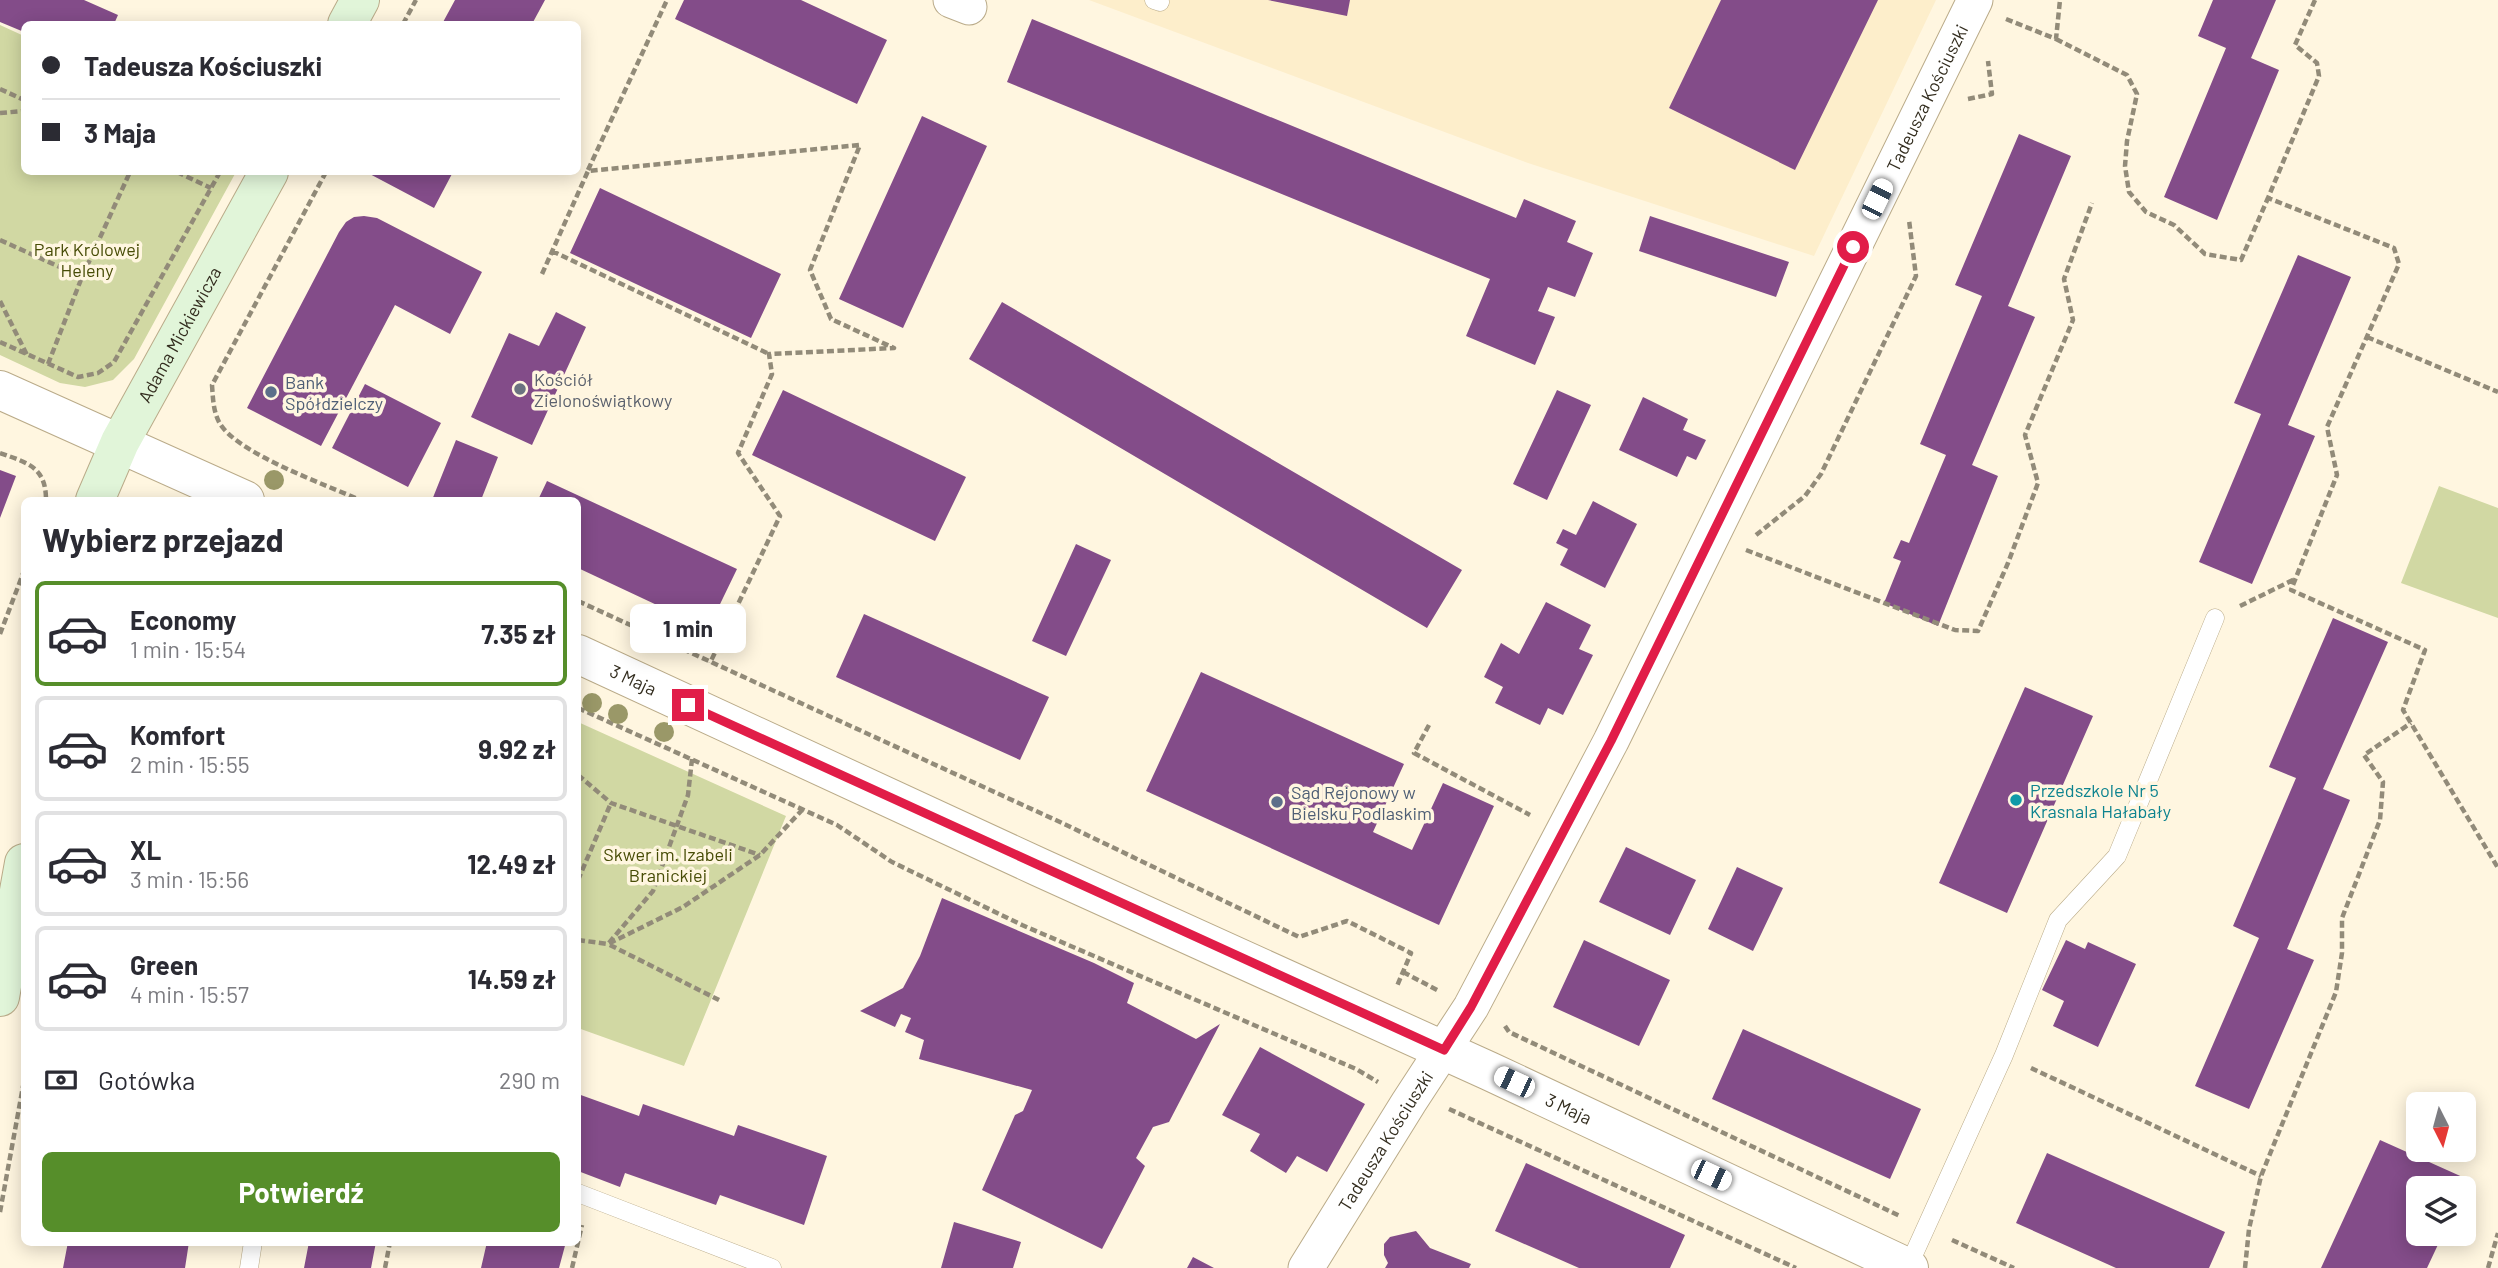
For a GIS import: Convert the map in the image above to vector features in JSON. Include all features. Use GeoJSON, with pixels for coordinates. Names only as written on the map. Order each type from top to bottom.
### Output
{"type":"FeatureCollection","features":[{"type":"Feature","properties":{"kind":"main road"},"geometry":{"type":"LineString","coordinates":[[349,21],[360,0]]}},
{"type":"Feature","properties":{"kind":"main road","name":"Adama Mickiewicza"},"geometry":{"type":"LineString","coordinates":[[96,497],[120,442],[267,175]]}},
{"type":"Feature","properties":{"kind":"main road"},"geometry":{"type":"LineString","coordinates":[[0,997],[21,880]]}},
{"type":"Feature","properties":{"kind":"street","name":"Tadeusza Kościuszki"},"geometry":{"type":"LineString","coordinates":[[1306,1268],[1394,1097],[1444,1050],[1471,1007],[1611,741],[1975,0]]}},
{"type":"Feature","properties":{"kind":"street"},"geometry":{"type":"LineString","coordinates":[[0,390],[239,497]]}},
{"type":"Feature","properties":{"kind":"street","name":"3 Maja"},"geometry":{"type":"LineString","coordinates":[[581,655],[1444,1050],[1908,1268]]}},
{"type":"Feature","properties":{"kind":"lane"},"geometry":{"type":"LineString","coordinates":[[1908,1268],[2004,1055],[2058,920],[2116,856],[2215,618]]}},
{"type":"Feature","properties":{"kind":"lane"},"geometry":{"type":"LineString","coordinates":[[581,1194],[772,1268]]}},
{"type":"Feature","properties":{"kind":"lane"},"geometry":{"type":"LineString","coordinates":[[249,1268],[252,1246]]}},
{"type":"Feature","properties":{"kind":"path"},"geometry":{"type":"LineString","coordinates":[[405,21],[416,0]]}},
{"type":"Feature","properties":{"kind":"path"},"geometry":{"type":"LineString","coordinates":[[542,274],[667,0]]}},
{"type":"Feature","properties":{"kind":"path"},"geometry":{"type":"LineString","coordinates":[[2056,39],[2060,0]]}},
{"type":"Feature","properties":{"kind":"path"},"geometry":{"type":"LineString","coordinates":[[1997,28],[2004,18],[2056,39],[2127,75],[2137,94],[2127,141],[2125,166],[2129,192],[2146,212],[2174,225],[2205,254],[2241,260],[2319,76],[2317,64],[2295,45],[2315,0]]}},
{"type":"Feature","properties":{"kind":"path"},"geometry":{"type":"LineString","coordinates":[[1956,102],[1992,94],[1988,60]]}},
{"type":"Feature","properties":{"kind":"path"},"geometry":{"type":"LineString","coordinates":[[0,89],[21,99]]}},
{"type":"Feature","properties":{"kind":"path"},"geometry":{"type":"LineString","coordinates":[[0,113],[21,111]]}},
{"type":"Feature","properties":{"kind":"path"},"geometry":{"type":"LineString","coordinates":[[552,251],[769,354],[894,348],[831,319],[810,270],[860,145],[588,171]]}},
{"type":"Feature","properties":{"kind":"path"},"geometry":{"type":"LineString","coordinates":[[48,364],[82,277],[129,175]]}},
{"type":"Feature","properties":{"kind":"path"},"geometry":{"type":"LineString","coordinates":[[183,175],[211,188]]}},
{"type":"Feature","properties":{"kind":"path"},"geometry":{"type":"LineString","coordinates":[[0,341],[78,377],[99,373],[114,362],[218,175]]}},
{"type":"Feature","properties":{"kind":"path"},"geometry":{"type":"LineString","coordinates":[[324,175],[212,385],[214,410],[228,435],[248,449],[353,497]]}},
{"type":"Feature","properties":{"kind":"path"},"geometry":{"type":"LineString","coordinates":[[2268,198],[2394,248],[2399,264],[2327,427],[2337,475],[2291,590],[2425,650],[2403,710],[2498,867]]}},
{"type":"Feature","properties":{"kind":"path"},"geometry":{"type":"LineString","coordinates":[[1909,216],[1916,276],[1821,474],[1805,496],[1740,548],[1955,630],[1978,631],[2038,483],[2025,435],[2073,320],[2064,279],[2092,204]]}},
{"type":"Feature","properties":{"kind":"path"},"geometry":{"type":"LineString","coordinates":[[0,240],[82,277]]}},
{"type":"Feature","properties":{"kind":"path"},"geometry":{"type":"LineString","coordinates":[[0,301],[28,356]]}},
{"type":"Feature","properties":{"kind":"path"},"geometry":{"type":"LineString","coordinates":[[2367,337],[2498,393]]}},
{"type":"Feature","properties":{"kind":"path"},"geometry":{"type":"LineString","coordinates":[[710,663],[780,516],[738,453],[772,374],[769,354]]}},
{"type":"Feature","properties":{"kind":"path"},"geometry":{"type":"LineString","coordinates":[[0,453],[39,471],[46,486],[46,497]]}},
{"type":"Feature","properties":{"kind":"path"},"geometry":{"type":"LineString","coordinates":[[0,634],[21,579]]}},
{"type":"Feature","properties":{"kind":"path"},"geometry":{"type":"LineString","coordinates":[[2215,618],[2296,579]]}},
{"type":"Feature","properties":{"kind":"path"},"geometry":{"type":"LineString","coordinates":[[581,602],[1060,822],[1299,937],[1347,921],[1411,953],[1356,1069]]}},
{"type":"Feature","properties":{"kind":"path"},"geometry":{"type":"LineString","coordinates":[[581,709],[837,825],[892,862],[920,877],[1128,972],[1356,1069],[1381,1083],[1394,1097],[1435,1115],[1449,1109],[1796,1268]]}},
{"type":"Feature","properties":{"kind":"path"},"geometry":{"type":"LineString","coordinates":[[2245,1268],[2249,1229],[2261,1176],[2336,992],[2342,953],[2342,918],[2380,820],[2383,782],[2364,755],[2411,723]]}},
{"type":"Feature","properties":{"kind":"path"},"geometry":{"type":"LineString","coordinates":[[1429,725],[1414,753],[1562,832]]}},
{"type":"Feature","properties":{"kind":"path"},"geometry":{"type":"LineString","coordinates":[[608,944],[653,891],[688,795],[692,759]]}},
{"type":"Feature","properties":{"kind":"path"},"geometry":{"type":"LineString","coordinates":[[581,778],[611,803],[760,855]]}},
{"type":"Feature","properties":{"kind":"path"},"geometry":{"type":"LineString","coordinates":[[581,873],[611,803]]}},
{"type":"Feature","properties":{"kind":"path"},"geometry":{"type":"LineString","coordinates":[[608,944],[683,907],[760,855],[803,809]]}},
{"type":"Feature","properties":{"kind":"path"},"geometry":{"type":"LineString","coordinates":[[581,940],[608,944],[719,1000]]}},
{"type":"Feature","properties":{"kind":"path"},"geometry":{"type":"LineString","coordinates":[[1503,1024],[1509,1032],[2014,1268]]}},
{"type":"Feature","properties":{"kind":"path"},"geometry":{"type":"LineString","coordinates":[[2004,1055],[2261,1176]]}},
{"type":"Feature","properties":{"kind":"path"},"geometry":{"type":"LineString","coordinates":[[0,1212],[21,1097]]}},
{"type":"Feature","properties":{"kind":"path"},"geometry":{"type":"LineString","coordinates":[[2488,1268],[2498,1233]]}},
{"type":"Feature","properties":{"kind":"path"},"geometry":{"type":"LineString","coordinates":[[385,1268],[389,1246]]}},
{"type":"Feature","properties":{"kind":"path"},"geometry":{"type":"LineString","coordinates":[[572,1268],[578,1246]]}},
{"type":"Feature","properties":{"kind":"shaded area"},"geometry":{"type":"Polygon","coordinates":[[[1089,0],[1936,0],[1814,256],[1528,163],[1089,0]]]}},
{"type":"Feature","properties":{"kind":"green space","name":"Park Królowej Heleny"},"geometry":{"type":"Polygon","coordinates":[[[0,25],[21,35],[21,175],[234,175],[134,359],[113,380],[85,387],[60,383],[0,355],[0,25]]]}},
{"type":"Feature","properties":{"kind":"green space"},"geometry":{"type":"Polygon","coordinates":[[[2439,486],[2498,508],[2498,618],[2401,583],[2439,486]]]}},
{"type":"Feature","properties":{"kind":"green space","name":"Skwer im. Izabeli Branickiej"},"geometry":{"type":"Polygon","coordinates":[[[581,723],[786,816],[684,1066],[581,1029],[581,723]]]}},
{"type":"Feature","properties":{"kind":"building"},"geometry":{"type":"Polygon","coordinates":[[[0,0],[84,0],[118,15],[115,21],[21,21],[21,31],[0,22],[0,0]]]}},
{"type":"Feature","properties":{"kind":"building"},"geometry":{"type":"Polygon","coordinates":[[[455,0],[545,0],[534,21],[444,21],[455,0]]]}},
{"type":"Feature","properties":{"kind":"building"},"geometry":{"type":"Polygon","coordinates":[[[684,0],[801,0],[887,40],[857,104],[675,19],[684,0]]]}},
{"type":"Feature","properties":{"kind":"building"},"geometry":{"type":"Polygon","coordinates":[[[1268,0],[1350,0],[1347,16],[1268,0]]]}},
{"type":"Feature","properties":{"kind":"building"},"geometry":{"type":"Polygon","coordinates":[[[1721,0],[1878,0],[1795,170],[1669,108],[1721,0]]]}},
{"type":"Feature","properties":{"kind":"building"},"geometry":{"type":"Polygon","coordinates":[[[2213,0],[2276,0],[2251,58],[2279,70],[2217,220],[2164,197],[2226,48],[2198,36],[2213,0]]]}},
{"type":"Feature","properties":{"kind":"building"},"geometry":{"type":"Polygon","coordinates":[[[1032,19],[1516,218],[1524,199],[1576,221],[1567,242],[1593,253],[1575,297],[1548,287],[1538,311],[1555,317],[1535,365],[1466,336],[1490,279],[1007,82],[1032,19]]]}},
{"type":"Feature","properties":{"kind":"building"},"geometry":{"type":"Polygon","coordinates":[[[922,116],[987,146],[903,328],[839,299],[922,116]]]}},
{"type":"Feature","properties":{"kind":"building"},"geometry":{"type":"Polygon","coordinates":[[[2019,134],[2071,156],[2008,306],[2035,317],[1972,465],[1998,476],[1938,626],[1884,603],[1901,561],[1893,558],[1901,540],[1909,543],[1946,455],[1920,444],[1982,296],[1955,285],[2019,134]]]}},
{"type":"Feature","properties":{"kind":"building"},"geometry":{"type":"Polygon","coordinates":[[[372,175],[451,175],[434,208],[372,175]]]}},
{"type":"Feature","properties":{"kind":"building"},"geometry":{"type":"Polygon","coordinates":[[[600,188],[781,274],[751,338],[570,253],[600,188]]]}},
{"type":"Feature","properties":{"kind":"building"},"geometry":{"type":"Polygon","coordinates":[[[1650,216],[1789,262],[1776,297],[1639,251],[1650,216]]]}},
{"type":"Feature","properties":{"kind":"building"},"geometry":{"type":"Polygon","coordinates":[[[354,217],[377,218],[482,272],[450,334],[395,305],[321,446],[247,408],[339,232],[346,222],[354,217]]]}},
{"type":"Feature","properties":{"kind":"building"},"geometry":{"type":"Polygon","coordinates":[[[2298,255],[2351,277],[2288,425],[2315,436],[2252,584],[2199,562],[2261,414],[2234,403],[2298,255]]]}},
{"type":"Feature","properties":{"kind":"building"},"geometry":{"type":"Polygon","coordinates":[[[1002,302],[1462,570],[1427,628],[969,359],[1002,302]]]}},
{"type":"Feature","properties":{"kind":"building","name":"Kościół Zielonoświątkowy"},"geometry":{"type":"Polygon","coordinates":[[[556,312],[586,327],[532,445],[471,417],[509,333],[539,346],[556,312]]]}},
{"type":"Feature","properties":{"kind":"building"},"geometry":{"type":"Polygon","coordinates":[[[365,384],[441,423],[408,487],[332,448],[365,384]]]}},
{"type":"Feature","properties":{"kind":"building"},"geometry":{"type":"Polygon","coordinates":[[[783,390],[966,477],[935,541],[752,455],[783,390]]]}},
{"type":"Feature","properties":{"kind":"building"},"geometry":{"type":"Polygon","coordinates":[[[1557,390],[1591,405],[1547,500],[1513,484],[1557,390]]]}},
{"type":"Feature","properties":{"kind":"building"},"geometry":{"type":"Polygon","coordinates":[[[1643,397],[1688,419],[1683,430],[1706,440],[1696,460],[1687,456],[1677,477],[1619,450],[1643,397]]]}},
{"type":"Feature","properties":{"kind":"building"},"geometry":{"type":"Polygon","coordinates":[[[456,440],[498,457],[482,497],[433,497],[456,440]]]}},
{"type":"Feature","properties":{"kind":"building"},"geometry":{"type":"Polygon","coordinates":[[[0,470],[16,476],[0,518],[0,470]]]}},
{"type":"Feature","properties":{"kind":"building"},"geometry":{"type":"Polygon","coordinates":[[[547,481],[737,569],[708,629],[581,569],[581,497],[539,497],[547,481]]]}},
{"type":"Feature","properties":{"kind":"building"},"geometry":{"type":"Polygon","coordinates":[[[1593,501],[1637,524],[1605,588],[1560,565],[1568,549],[1556,543],[1563,529],[1576,535],[1593,501]]]}},
{"type":"Feature","properties":{"kind":"building"},"geometry":{"type":"Polygon","coordinates":[[[1076,544],[1111,560],[1066,656],[1032,641],[1076,544]]]}},
{"type":"Feature","properties":{"kind":"building"},"geometry":{"type":"Polygon","coordinates":[[[1546,602],[1591,625],[1579,649],[1593,655],[1563,715],[1548,708],[1540,725],[1495,703],[1503,687],[1484,677],[1501,643],[1519,654],[1546,602]]]}},
{"type":"Feature","properties":{"kind":"building"},"geometry":{"type":"Polygon","coordinates":[[[864,614],[1049,697],[1020,760],[836,677],[864,614]]]}},
{"type":"Feature","properties":{"kind":"building"},"geometry":{"type":"Polygon","coordinates":[[[2333,618],[2388,642],[2323,789],[2350,800],[2287,949],[2314,960],[2249,1109],[2195,1086],[2259,938],[2233,926],[2296,778],[2269,767],[2333,618]]]}},
{"type":"Feature","properties":{"kind":"building","name":"Sąd Rejonowy w Bielsku Podlaskim"},"geometry":{"type":"Polygon","coordinates":[[[1201,672],[1404,764],[1373,832],[1412,850],[1443,783],[1494,806],[1439,925],[1146,791],[1201,672]]]}},
{"type":"Feature","properties":{"kind":"building","name":"Przedszkole Nr 5 Krasnala Hałabały"},"geometry":{"type":"Polygon","coordinates":[[[2025,687],[2093,716],[2007,913],[1939,883],[2025,687]]]}},
{"type":"Feature","properties":{"kind":"building"},"geometry":{"type":"Polygon","coordinates":[[[1626,847],[1696,880],[1670,935],[1599,902],[1626,847]]]}},
{"type":"Feature","properties":{"kind":"building"},"geometry":{"type":"Polygon","coordinates":[[[1737,867],[1783,888],[1753,951],[1708,929],[1737,867]]]}},
{"type":"Feature","properties":{"kind":"building"},"geometry":{"type":"Polygon","coordinates":[[[942,898],[1134,983],[1127,1003],[1196,1039],[1220,1024],[1169,1122],[1153,1127],[1136,1158],[1145,1166],[1102,1249],[982,1190],[1015,1115],[1023,1111],[1032,1090],[919,1059],[924,1040],[905,1032],[911,1018],[901,1014],[895,1027],[860,1011],[903,988],[920,956],[942,898]]]}},
{"type":"Feature","properties":{"kind":"building"},"geometry":{"type":"Polygon","coordinates":[[[1584,940],[1670,980],[1639,1046],[1553,1007],[1584,940]]]}},
{"type":"Feature","properties":{"kind":"building"},"geometry":{"type":"Polygon","coordinates":[[[2066,940],[2085,949],[2088,942],[2136,964],[2098,1047],[2053,1026],[2064,1001],[2042,990],[2066,940]]]}},
{"type":"Feature","properties":{"kind":"building"},"geometry":{"type":"Polygon","coordinates":[[[1743,1029],[1921,1109],[1890,1179],[1712,1099],[1743,1029]]]}},
{"type":"Feature","properties":{"kind":"building"},"geometry":{"type":"Polygon","coordinates":[[[1260,1047],[1365,1104],[1327,1172],[1297,1156],[1286,1173],[1250,1151],[1260,1134],[1222,1115],[1260,1047]]]}},
{"type":"Feature","properties":{"kind":"building"},"geometry":{"type":"Polygon","coordinates":[[[581,1095],[639,1116],[643,1104],[734,1136],[738,1125],[827,1156],[804,1225],[720,1195],[716,1205],[625,1173],[620,1187],[581,1172],[581,1095]]]}},
{"type":"Feature","properties":{"kind":"building"},"geometry":{"type":"Polygon","coordinates":[[[2380,1140],[2406,1152],[2406,1162],[2429,1162],[2460,1176],[2406,1176],[2406,1246],[2437,1246],[2427,1268],[2321,1268],[2380,1140]]]}},
{"type":"Feature","properties":{"kind":"building"},"geometry":{"type":"Polygon","coordinates":[[[2047,1153],[2225,1232],[2209,1268],[2116,1268],[2016,1223],[2047,1153]]]}},
{"type":"Feature","properties":{"kind":"building"},"geometry":{"type":"Polygon","coordinates":[[[1526,1163],[1685,1235],[1670,1268],[1579,1268],[1495,1231],[1526,1163]]]}},
{"type":"Feature","properties":{"kind":"building"},"geometry":{"type":"Polygon","coordinates":[[[954,1222],[1021,1242],[1013,1268],[941,1268],[954,1222]]]}},
{"type":"Feature","properties":{"kind":"building"},"geometry":{"type":"Polygon","coordinates":[[[1416,1231],[1430,1248],[1471,1264],[1469,1268],[1385,1268],[1388,1263],[1384,1255],[1384,1244],[1390,1237],[1416,1231]]]}},
{"type":"Feature","properties":{"kind":"building"},"geometry":{"type":"Polygon","coordinates":[[[67,1246],[188,1246],[185,1268],[63,1268],[67,1246]]]}},
{"type":"Feature","properties":{"kind":"building"},"geometry":{"type":"Polygon","coordinates":[[[308,1246],[375,1246],[371,1268],[304,1268],[308,1246]]]}},
{"type":"Feature","properties":{"kind":"building"},"geometry":{"type":"Polygon","coordinates":[[[486,1246],[565,1246],[559,1268],[481,1268],[486,1246]]]}},
{"type":"Feature","properties":{"kind":"building"},"geometry":{"type":"Polygon","coordinates":[[[1193,1257],[1214,1268],[1187,1268],[1193,1257]]]}},
{"type":"Feature","properties":{"kind":"place","name":"Kościół Zielonoświątkowy"},"geometry":{"type":"Point","coordinates":[520,389]}},
{"type":"Feature","properties":{"kind":"place","name":"Bank Spółdzielczy"},"geometry":{"type":"Point","coordinates":[271,392]}},
{"type":"Feature","properties":{"kind":"place","name":"Przedszkole Nr 5 Krasnala Hałabały"},"geometry":{"type":"Point","coordinates":[2016,800]}},
{"type":"Feature","properties":{"kind":"place","name":"Sąd Rejonowy w Bielsku Podlaskim"},"geometry":{"type":"Point","coordinates":[1277,802]}},
{"type":"Feature","properties":{"kind":"route"},"geometry":{"type":"LineString","coordinates":[[688,705],[1444,1050],[1471,1007],[1611,741],[1853,247]]}}]}
